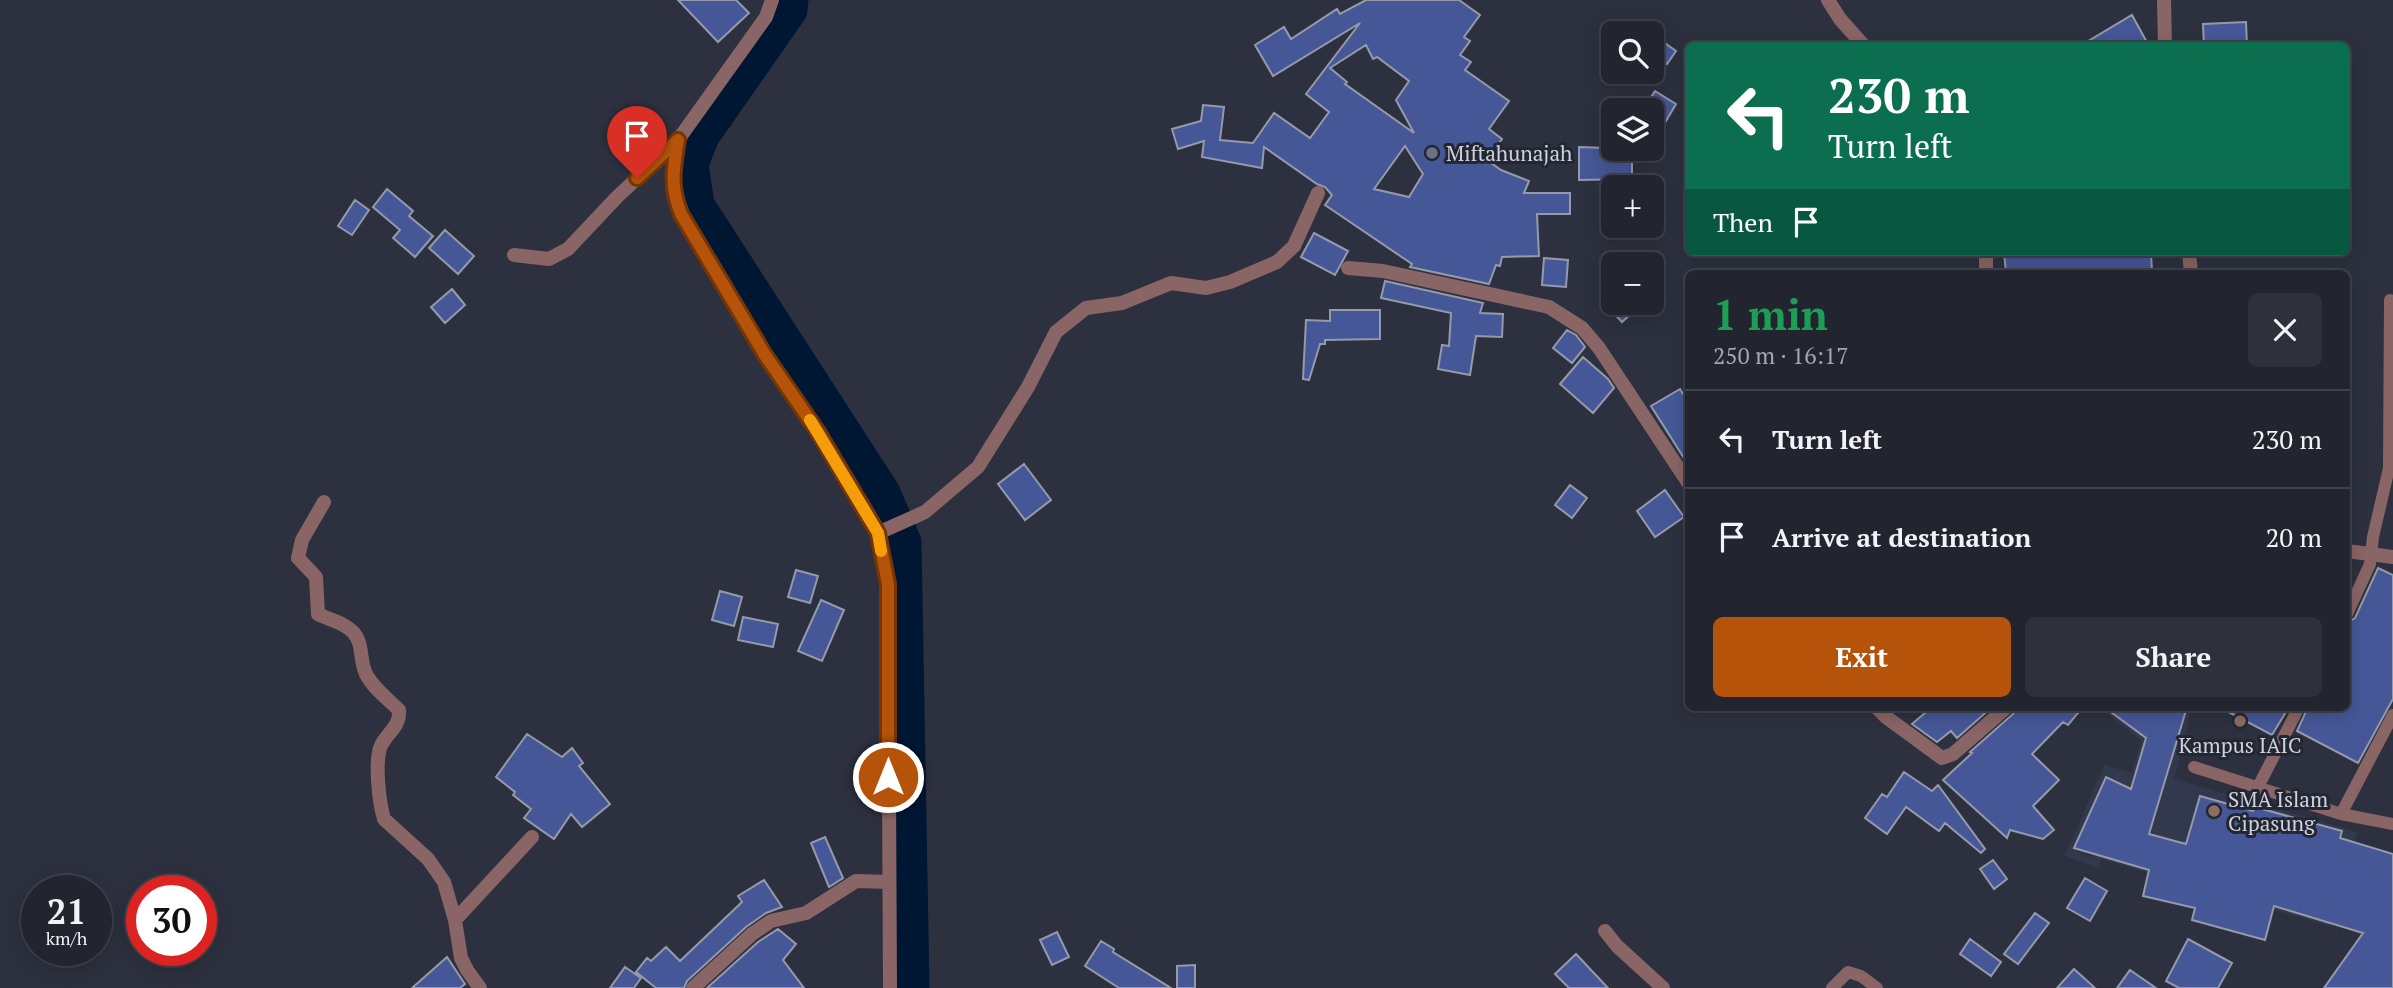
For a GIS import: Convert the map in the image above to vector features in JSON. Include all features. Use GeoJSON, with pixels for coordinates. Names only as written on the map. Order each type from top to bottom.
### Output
{"type":"FeatureCollection","features":[{"type":"Feature","properties":{"kind":"street"},"geometry":{"type":"LineString","coordinates":[[513,254],[549,259],[568,249],[617,197],[678,140],[766,17],[772,0]]}},
{"type":"Feature","properties":{"kind":"street"},"geometry":{"type":"LineString","coordinates":[[1828,0],[1840,19],[1860,42]]}},
{"type":"Feature","properties":{"kind":"street"},"geometry":{"type":"LineString","coordinates":[[2164,0],[2165,42]]}},
{"type":"Feature","properties":{"kind":"street"},"geometry":{"type":"LineString","coordinates":[[678,140],[672,174],[673,194],[681,214],[765,355],[882,531],[888,584],[890,988]]}},
{"type":"Feature","properties":{"kind":"street"},"geometry":{"type":"LineString","coordinates":[[882,531],[925,512],[978,467],[1028,387],[1056,332],[1086,308],[1122,303],[1171,283],[1206,288],[1230,282],[1277,262],[1294,246],[1318,193]]}},
{"type":"Feature","properties":{"kind":"street"},"geometry":{"type":"LineString","coordinates":[[1348,268],[1383,271],[1549,307],[1582,328],[1599,348],[1685,478]]}},
{"type":"Feature","properties":{"kind":"street"},"geometry":{"type":"LineString","coordinates":[[324,502],[302,540],[298,558],[316,577],[318,614],[347,627],[355,634],[365,672],[399,710],[398,723],[380,749],[378,763],[382,812],[389,825],[415,845],[436,870],[447,891],[461,958],[480,988]]}},
{"type":"Feature","properties":{"kind":"street"},"geometry":{"type":"LineString","coordinates":[[2350,551],[2393,557]]}},
{"type":"Feature","properties":{"kind":"street"},"geometry":{"type":"LineString","coordinates":[[1881,711],[1942,758],[1954,754],[2002,711]]}},
{"type":"Feature","properties":{"kind":"street"},"geometry":{"type":"LineString","coordinates":[[455,920],[532,837]]}},
{"type":"Feature","properties":{"kind":"street"},"geometry":{"type":"LineString","coordinates":[[693,988],[751,934],[771,921],[806,913],[856,881],[889,881]]}},
{"type":"Feature","properties":{"kind":"street"},"geometry":{"type":"LineString","coordinates":[[1605,931],[1617,946],[1663,988]]}},
{"type":"Feature","properties":{"kind":"lane"},"geometry":{"type":"LineString","coordinates":[[2350,607],[2370,564],[2373,537],[2389,468],[2390,300]]}},
{"type":"Feature","properties":{"kind":"lane"},"geometry":{"type":"LineString","coordinates":[[2258,787],[2297,711]]}},
{"type":"Feature","properties":{"kind":"lane"},"geometry":{"type":"LineString","coordinates":[[2341,814],[2393,715]]}},
{"type":"Feature","properties":{"kind":"lane"},"geometry":{"type":"LineString","coordinates":[[2194,767],[2341,814],[2393,824]]}},
{"type":"Feature","properties":{"kind":"lane"},"geometry":{"type":"LineString","coordinates":[[1832,988],[1848,972],[1861,976],[1877,988]]}},
{"type":"Feature","properties":{"kind":"shaded area"},"geometry":{"type":"Polygon","coordinates":[[[2103,711],[2154,711],[2119,832],[2328,880],[2342,831],[2305,820],[2290,871],[2287,816],[2255,807],[2240,858],[2149,834],[2185,711],[2191,711],[2174,779],[2357,832],[2329,926],[2101,859],[2099,868],[2065,856],[2104,765],[2132,773],[2141,740],[2103,711]],[[2106,778],[2074,849],[2092,858],[2125,786],[2106,778]]]}},
{"type":"Feature","properties":{"kind":"building"},"geometry":{"type":"Polygon","coordinates":[[[678,0],[736,0],[749,13],[718,42],[678,0]]]}},
{"type":"Feature","properties":{"kind":"building"},"geometry":{"type":"Polygon","coordinates":[[[1366,0],[1459,0],[1480,15],[1464,37],[1470,41],[1460,55],[1471,62],[1465,70],[1509,101],[1489,129],[1502,139],[1487,160],[1501,170],[1529,181],[1524,193],[1570,193],[1570,214],[1537,214],[1539,256],[1502,257],[1500,266],[1496,265],[1489,284],[1410,267],[1412,264],[1325,205],[1332,195],[1325,187],[1264,147],[1262,168],[1202,157],[1204,141],[1178,149],[1172,129],[1201,121],[1203,105],[1224,107],[1220,140],[1253,143],[1274,113],[1310,138],[1329,112],[1306,94],[1360,23],[1273,76],[1255,45],[1284,27],[1291,39],[1337,9],[1340,14],[1366,0]],[[1366,45],[1330,68],[1347,82],[1345,84],[1414,133],[1396,100],[1409,81],[1377,57],[1373,59],[1366,45]],[[1405,146],[1374,189],[1409,197],[1423,174],[1405,146]]]}},
{"type":"Feature","properties":{"kind":"building"},"geometry":{"type":"Polygon","coordinates":[[[2132,15],[2147,42],[2087,42],[2132,15]]]}},
{"type":"Feature","properties":{"kind":"building"},"geometry":{"type":"Polygon","coordinates":[[[2246,22],[2247,42],[2204,42],[2203,24],[2246,22]]]}},
{"type":"Feature","properties":{"kind":"building"},"geometry":{"type":"Polygon","coordinates":[[[1664,42],[1676,51],[1667,64],[1664,62],[1664,42]]]}},
{"type":"Feature","properties":{"kind":"building"},"geometry":{"type":"Polygon","coordinates":[[[1655,91],[1676,104],[1666,121],[1664,98],[1651,98],[1655,91]]]}},
{"type":"Feature","properties":{"kind":"building"},"geometry":{"type":"Polygon","coordinates":[[[1579,147],[1601,148],[1601,161],[1632,161],[1632,175],[1601,175],[1601,180],[1579,180],[1579,147]]]}},
{"type":"Feature","properties":{"kind":"building"},"geometry":{"type":"Polygon","coordinates":[[[387,189],[413,211],[409,216],[433,236],[415,257],[393,238],[400,230],[373,207],[387,189]]]}},
{"type":"Feature","properties":{"kind":"building"},"geometry":{"type":"Polygon","coordinates":[[[355,200],[369,210],[352,235],[338,226],[355,200]]]}},
{"type":"Feature","properties":{"kind":"building"},"geometry":{"type":"Polygon","coordinates":[[[445,230],[474,256],[458,274],[429,248],[445,230]]]}},
{"type":"Feature","properties":{"kind":"building"},"geometry":{"type":"Polygon","coordinates":[[[1314,233],[1348,251],[1335,275],[1301,257],[1314,233]]]}},
{"type":"Feature","properties":{"kind":"building"},"geometry":{"type":"Polygon","coordinates":[[[2004,256],[2151,256],[2152,270],[2006,270],[2004,256]]]}},
{"type":"Feature","properties":{"kind":"building"},"geometry":{"type":"Polygon","coordinates":[[[1544,258],[1568,260],[1566,287],[1542,285],[1544,258]]]}},
{"type":"Feature","properties":{"kind":"building"},"geometry":{"type":"Polygon","coordinates":[[[1385,281],[1483,303],[1480,313],[1503,314],[1502,337],[1476,336],[1470,375],[1438,369],[1442,345],[1449,346],[1451,313],[1381,298],[1385,281]]]}},
{"type":"Feature","properties":{"kind":"building"},"geometry":{"type":"Polygon","coordinates":[[[452,289],[465,305],[445,323],[431,307],[452,289]]]}},
{"type":"Feature","properties":{"kind":"building"},"geometry":{"type":"Polygon","coordinates":[[[1330,310],[1380,310],[1380,339],[1325,340],[1325,344],[1320,344],[1309,380],[1303,379],[1306,320],[1330,321],[1330,310]]]}},
{"type":"Feature","properties":{"kind":"building"},"geometry":{"type":"Polygon","coordinates":[[[1615,315],[1630,315],[1622,322],[1615,315]]]}},
{"type":"Feature","properties":{"kind":"building"},"geometry":{"type":"Polygon","coordinates":[[[1567,330],[1576,335],[1585,347],[1572,363],[1553,348],[1567,330]]]}},
{"type":"Feature","properties":{"kind":"building"},"geometry":{"type":"Polygon","coordinates":[[[1583,357],[1608,379],[1614,388],[1593,413],[1560,384],[1583,357]]]}},
{"type":"Feature","properties":{"kind":"building"},"geometry":{"type":"Polygon","coordinates":[[[1680,389],[1685,397],[1685,460],[1651,406],[1680,389]]]}},
{"type":"Feature","properties":{"kind":"building"},"geometry":{"type":"Polygon","coordinates":[[[1024,464],[1051,500],[1025,520],[998,484],[1024,464]]]}},
{"type":"Feature","properties":{"kind":"building"},"geometry":{"type":"Polygon","coordinates":[[[1570,485],[1587,498],[1572,518],[1555,505],[1570,485]]]}},
{"type":"Feature","properties":{"kind":"building"},"geometry":{"type":"Polygon","coordinates":[[[1665,490],[1684,517],[1655,537],[1637,511],[1665,490]]]}},
{"type":"Feature","properties":{"kind":"building"},"geometry":{"type":"Polygon","coordinates":[[[2378,568],[2393,575],[2393,699],[2358,763],[2297,731],[2306,711],[2350,711],[2350,621],[2355,618],[2378,568]]]}},
{"type":"Feature","properties":{"kind":"building"},"geometry":{"type":"Polygon","coordinates":[[[796,570],[818,576],[810,603],[788,597],[796,570]]]}},
{"type":"Feature","properties":{"kind":"building"},"geometry":{"type":"Polygon","coordinates":[[[720,591],[742,597],[734,626],[712,620],[720,591]]]}},
{"type":"Feature","properties":{"kind":"building"},"geometry":{"type":"Polygon","coordinates":[[[821,600],[844,610],[822,661],[798,651],[821,600]]]}},
{"type":"Feature","properties":{"kind":"building"},"geometry":{"type":"Polygon","coordinates":[[[743,617],[778,624],[773,647],[738,640],[743,617]]]}},
{"type":"Feature","properties":{"kind":"building"},"geometry":{"type":"Polygon","coordinates":[[[1927,711],[1987,711],[1957,738],[1951,731],[1937,742],[1912,724],[1927,711]]]}},
{"type":"Feature","properties":{"kind":"building"},"geometry":{"type":"Polygon","coordinates":[[[2014,711],[2080,711],[2068,725],[2063,722],[2032,754],[2059,780],[2033,806],[2054,830],[2043,839],[2010,830],[2007,838],[1943,780],[2014,711]]]}},
{"type":"Feature","properties":{"kind":"building"},"geometry":{"type":"Polygon","coordinates":[[[2109,711],[2186,711],[2149,834],[2186,844],[2200,796],[2253,811],[2255,807],[2342,831],[2340,838],[2393,854],[2393,988],[2324,988],[2363,933],[2274,906],[2265,940],[2192,920],[2195,908],[2143,896],[2149,870],[2074,848],[2106,777],[2131,789],[2146,738],[2109,711]]]}},
{"type":"Feature","properties":{"kind":"building"},"geometry":{"type":"Polygon","coordinates":[[[2227,711],[2287,711],[2272,735],[2227,711]]]}},
{"type":"Feature","properties":{"kind":"building"},"geometry":{"type":"Polygon","coordinates":[[[527,734],[562,757],[572,748],[583,763],[579,766],[610,804],[582,827],[571,814],[554,839],[524,818],[531,809],[496,777],[527,734]]]}},
{"type":"Feature","properties":{"kind":"building"},"geometry":{"type":"Polygon","coordinates":[[[1904,772],[1932,791],[1938,785],[1985,849],[1981,853],[1945,823],[1939,831],[1906,807],[1887,834],[1865,818],[1882,794],[1887,797],[1904,772]]]}},
{"type":"Feature","properties":{"kind":"building"},"geometry":{"type":"Polygon","coordinates":[[[825,837],[843,878],[829,887],[811,843],[825,837]]]}},
{"type":"Feature","properties":{"kind":"building"},"geometry":{"type":"Polygon","coordinates":[[[1993,860],[2007,879],[1994,889],[1980,869],[1993,860]]]}},
{"type":"Feature","properties":{"kind":"building"},"geometry":{"type":"Polygon","coordinates":[[[2085,878],[2107,891],[2090,921],[2067,908],[2085,878]]]}},
{"type":"Feature","properties":{"kind":"building"},"geometry":{"type":"Polygon","coordinates":[[[764,880],[782,907],[766,913],[746,927],[687,981],[684,988],[656,988],[636,972],[647,958],[651,961],[666,947],[680,961],[742,902],[738,896],[764,880]]]}},
{"type":"Feature","properties":{"kind":"building"},"geometry":{"type":"Polygon","coordinates":[[[2035,913],[2049,923],[2018,964],[2004,954],[2035,913]]]}},
{"type":"Feature","properties":{"kind":"building"},"geometry":{"type":"Polygon","coordinates":[[[778,929],[796,944],[783,960],[804,988],[707,988],[758,942],[778,929]]]}},
{"type":"Feature","properties":{"kind":"building"},"geometry":{"type":"Polygon","coordinates":[[[1057,932],[1069,957],[1052,965],[1040,940],[1057,932]]]}},
{"type":"Feature","properties":{"kind":"building"},"geometry":{"type":"Polygon","coordinates":[[[1970,939],[2001,962],[1991,976],[1960,954],[1970,939]]]}},
{"type":"Feature","properties":{"kind":"building"},"geometry":{"type":"Polygon","coordinates":[[[2188,939],[2232,963],[2218,988],[2179,988],[2166,981],[2188,939]]]}},
{"type":"Feature","properties":{"kind":"building"},"geometry":{"type":"Polygon","coordinates":[[[1101,941],[1114,949],[1113,952],[1171,988],[1119,988],[1085,966],[1101,941]]]}},
{"type":"Feature","properties":{"kind":"building"},"geometry":{"type":"Polygon","coordinates":[[[1576,954],[1608,988],[1569,988],[1555,974],[1576,954]]]}},
{"type":"Feature","properties":{"kind":"building"},"geometry":{"type":"Polygon","coordinates":[[[447,957],[465,984],[460,988],[412,988],[447,957]]]}},
{"type":"Feature","properties":{"kind":"building"},"geometry":{"type":"Polygon","coordinates":[[[1195,965],[1195,988],[1177,988],[1177,966],[1195,965]]]}},
{"type":"Feature","properties":{"kind":"building"},"geometry":{"type":"Polygon","coordinates":[[[625,967],[641,978],[634,988],[610,988],[625,967]]]}},
{"type":"Feature","properties":{"kind":"building"},"geometry":{"type":"Polygon","coordinates":[[[2074,969],[2095,988],[2057,988],[2074,969]]]}},
{"type":"Feature","properties":{"kind":"building"},"geometry":{"type":"Polygon","coordinates":[[[2130,970],[2156,988],[2117,988],[2130,970]]]}},
{"type":"Feature","properties":{"kind":"waterway"},"geometry":{"type":"LineString","coordinates":[[791,0],[790,10],[702,136],[691,164],[697,205],[883,493],[904,542],[912,988]]}},
{"type":"Feature","properties":{"kind":"slow traffic"},"geometry":{"type":"LineString","coordinates":[[810,420],[878,533],[881,551]]}},
{"type":"Feature","properties":{"kind":"place","name":"Miftahunajah"},"geometry":{"type":"Point","coordinates":[1432,153]}},
{"type":"Feature","properties":{"kind":"place","name":"Kampus IAIC"},"geometry":{"type":"Point","coordinates":[2240,721]}},
{"type":"Feature","properties":{"kind":"place","name":"SMA Islam Cipasung"},"geometry":{"type":"Point","coordinates":[2214,811]}},
{"type":"Feature","properties":{"kind":"route"},"geometry":{"type":"LineString","coordinates":[[637,178],[678,140],[672,174],[673,194],[681,214],[765,355],[818,432],[878,533],[888,584],[888,777]]}}]}
